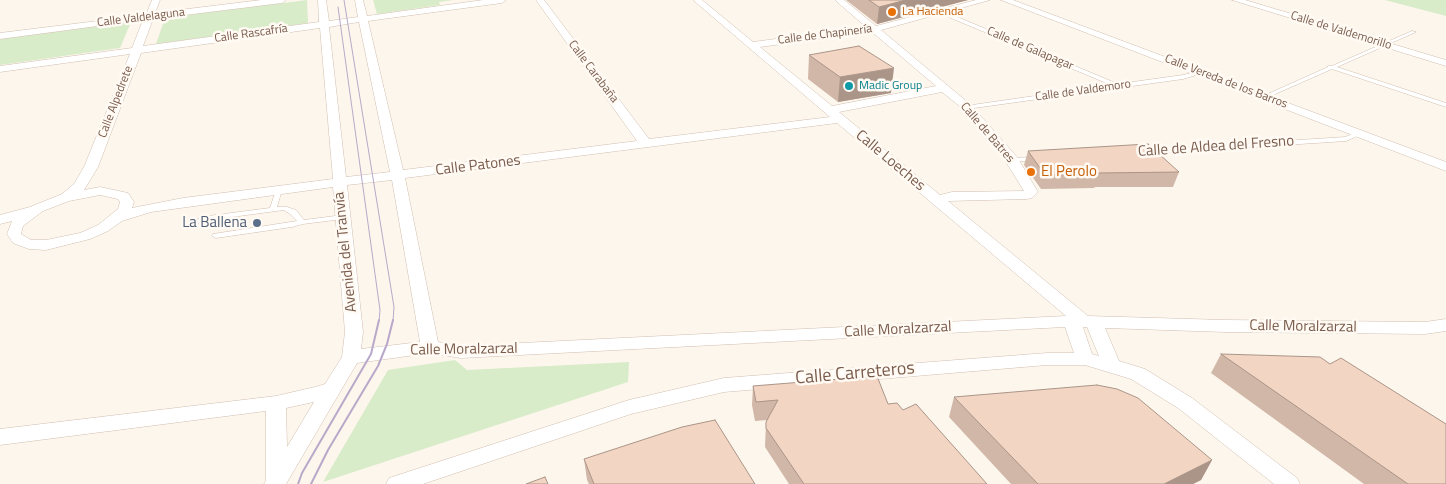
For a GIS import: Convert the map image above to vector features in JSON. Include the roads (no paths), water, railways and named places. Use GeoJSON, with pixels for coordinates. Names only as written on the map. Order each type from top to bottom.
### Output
{"type":"FeatureCollection","features":[{"type":"Feature","properties":{"kind":"street","name":"Calle Alpedrete"},"geometry":{"type":"LineString","coordinates":[[66,197],[79,187],[91,167],[156,0]]}},
{"type":"Feature","properties":{"kind":"street","name":"Calle Valdelaguna"},"geometry":{"type":"LineString","coordinates":[[0,36],[282,0]]}},
{"type":"Feature","properties":{"kind":"street","name":"Avenida del Tranvía"},"geometry":{"type":"LineString","coordinates":[[276,482],[352,357],[354,332],[322,0]]}},
{"type":"Feature","properties":{"kind":"street"},"geometry":{"type":"LineString","coordinates":[[359,0],[398,176],[430,347]]}},
{"type":"Feature","properties":{"kind":"street","name":"Calle Rascafría"},"geometry":{"type":"LineString","coordinates":[[0,69],[502,0]]}},
{"type":"Feature","properties":{"kind":"street","name":"Calle Carabaña"},"geometry":{"type":"LineString","coordinates":[[540,0],[646,144]]}},
{"type":"Feature","properties":{"kind":"street","name":"Calle Loeches"},"geometry":{"type":"LineString","coordinates":[[697,0],[1083,321],[1112,365]]}},
{"type":"Feature","properties":{"kind":"street","name":"Calle de Batres"},"geometry":{"type":"LineString","coordinates":[[839,0],[967,107],[1012,160],[1031,192],[1027,195],[952,196],[937,200]]}},
{"type":"Feature","properties":{"kind":"street","name":"Calle de Chapinería"},"geometry":{"type":"LineString","coordinates":[[751,45],[876,29],[986,0]]}},
{"type":"Feature","properties":{"kind":"street","name":"Calle Vereda de los Barros"},"geometry":{"type":"LineString","coordinates":[[1005,0],[1446,166]]}},
{"type":"Feature","properties":{"kind":"street","name":"Calle de Valdemorillo"},"geometry":{"type":"LineString","coordinates":[[1236,0],[1446,63]]}},
{"type":"Feature","properties":{"kind":"street"},"geometry":{"type":"LineString","coordinates":[[829,110],[945,88]]}},
{"type":"Feature","properties":{"kind":"street","name":"Calle Patones"},"geometry":{"type":"LineString","coordinates":[[7,233],[29,244],[46,244],[85,236],[117,218],[148,208],[166,205],[840,120]]}},
{"type":"Feature","properties":{"kind":"street"},"geometry":{"type":"LineString","coordinates":[[0,220],[66,197],[100,191],[114,192],[123,196],[127,202],[125,210],[117,218]]}},
{"type":"Feature","properties":{"kind":"street"},"geometry":{"type":"LineString","coordinates":[[7,233],[38,208]]}},
{"type":"Feature","properties":{"kind":"street"},"geometry":{"type":"LineString","coordinates":[[1083,321],[1085,360]]}},
{"type":"Feature","properties":{"kind":"street","name":"Calle Moralzarzal"},"geometry":{"type":"LineString","coordinates":[[352,357],[430,347],[461,352],[1083,321],[1225,326],[1425,328],[1446,325]]}},
{"type":"Feature","properties":{"kind":"street","name":"Calle Carreteros"},"geometry":{"type":"LineString","coordinates":[[397,484],[629,407],[724,385],[1048,359],[1085,360],[1112,365],[1138,374],[1185,403],[1289,484]]}},
{"type":"Feature","properties":{"kind":"street"},"geometry":{"type":"LineString","coordinates":[[0,437],[276,403],[317,394],[334,388]]}},
{"type":"Feature","properties":{"kind":"street"},"geometry":{"type":"LineString","coordinates":[[276,403],[276,482]]}},
{"type":"Feature","properties":{"kind":"lane","name":"Calle de Galapagar"},"geometry":{"type":"LineString","coordinates":[[942,12],[1118,87]]}},
{"type":"Feature","properties":{"kind":"lane"},"geometry":{"type":"LineString","coordinates":[[1264,96],[1414,32]]}},
{"type":"Feature","properties":{"kind":"lane"},"geometry":{"type":"LineString","coordinates":[[1330,67],[1446,106]]}},
{"type":"Feature","properties":{"kind":"lane","name":"Calle de Valdemoro"},"geometry":{"type":"LineString","coordinates":[[967,107],[1183,78],[1200,72]]}},
{"type":"Feature","properties":{"kind":"lane","name":"Calle de Aldea del Fresno"},"geometry":{"type":"LineString","coordinates":[[1140,152],[1346,140],[1360,133]]}},
{"type":"Feature","properties":{"kind":"lane"},"geometry":{"type":"LineString","coordinates":[[1012,160],[1041,158]]}},
{"type":"Feature","properties":{"kind":"lane"},"geometry":{"type":"LineString","coordinates":[[273,209],[279,190]]}},
{"type":"Feature","properties":{"kind":"lane"},"geometry":{"type":"LineString","coordinates":[[197,222],[208,218],[285,208],[293,212],[302,222]]}},
{"type":"Feature","properties":{"kind":"lane"},"geometry":{"type":"LineString","coordinates":[[216,236],[343,217]]}},
{"type":"Feature","properties":{"kind":"tram line"},"geometry":{"type":"LineString","coordinates":[[344,0],[394,307],[393,321]]}},
{"type":"Feature","properties":{"kind":"tram line"},"geometry":{"type":"LineString","coordinates":[[338,7],[380,310],[379,321]]}},
{"type":"Feature","properties":{"kind":"tram line"},"geometry":{"type":"LineString","coordinates":[[298,484],[302,473],[371,354],[379,320]]}},
{"type":"Feature","properties":{"kind":"tram line"},"geometry":{"type":"LineString","coordinates":[[311,484],[328,450],[378,366],[387,344],[393,320]]}},
{"type":"Feature","properties":{"kind":"place","name":"La Hacienda"},"geometry":{"type":"Point","coordinates":[892,12]}},
{"type":"Feature","properties":{"kind":"place","name":"Madic Group"},"geometry":{"type":"Point","coordinates":[849,86]}},
{"type":"Feature","properties":{"kind":"place","name":"El Perolo"},"geometry":{"type":"Point","coordinates":[1031,172]}},
{"type":"Feature","properties":{"kind":"place","name":"La Ballena"},"geometry":{"type":"Point","coordinates":[257,223]}}]}
